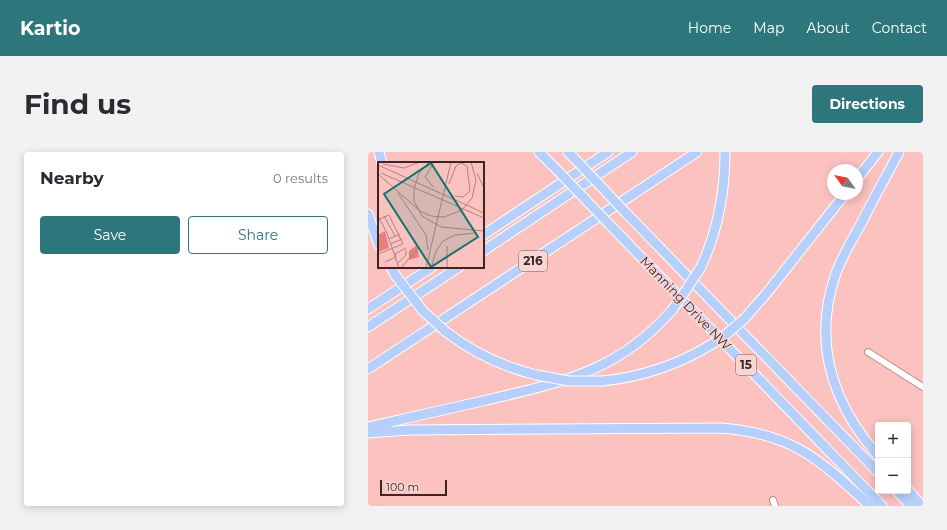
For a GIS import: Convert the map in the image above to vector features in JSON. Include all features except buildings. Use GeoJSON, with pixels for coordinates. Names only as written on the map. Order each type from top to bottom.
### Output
{"type":"FeatureCollection","features":[{"type":"Feature","properties":{"kind":"highway"},"geometry":{"type":"LineString","coordinates":[[379,152],[382,162]]}},
{"type":"Feature","properties":{"kind":"highway","name":"Manning Drive NW"},"geometry":{"type":"LineString","coordinates":[[539,152],[882,506]]}},
{"type":"Feature","properties":{"kind":"highway","name":"Manning Drive NW"},"geometry":{"type":"LineString","coordinates":[[568,152],[875,469]]}},
{"type":"Feature","properties":{"kind":"highway"},"geometry":{"type":"LineString","coordinates":[[484,234],[608,152]]}},
{"type":"Feature","properties":{"kind":"highway"},"geometry":{"type":"LineString","coordinates":[[484,250],[632,152]]}},
{"type":"Feature","properties":{"kind":"highway","name":"216"},"geometry":{"type":"LineString","coordinates":[[368,370],[697,152]]}},
{"type":"Feature","properties":{"kind":"highway"},"geometry":{"type":"LineString","coordinates":[[368,427],[521,392],[583,374],[611,361],[634,346],[651,332],[672,310],[701,267],[714,236],[722,204],[725,152]]}},
{"type":"Feature","properties":{"kind":"highway"},"geometry":{"type":"LineString","coordinates":[[863,171],[878,152]]}},
{"type":"Feature","properties":{"kind":"highway"},"geometry":{"type":"LineString","coordinates":[[875,452],[854,425],[837,392],[827,354],[826,325],[832,288],[840,263],[899,152]]}},
{"type":"Feature","properties":{"kind":"highway"},"geometry":{"type":"LineString","coordinates":[[392,268],[423,311],[445,331],[469,348],[491,360],[511,369],[569,381],[602,381],[621,379],[668,367],[686,359],[722,337],[744,319],[766,294],[840,200]]}},
{"type":"Feature","properties":{"kind":"highway"},"geometry":{"type":"LineString","coordinates":[[368,214],[378,242]]}},
{"type":"Feature","properties":{"kind":"highway"},"geometry":{"type":"LineString","coordinates":[[484,230],[509,218]]}},
{"type":"Feature","properties":{"kind":"highway"},"geometry":{"type":"LineString","coordinates":[[368,309],[430,268]]}},
{"type":"Feature","properties":{"kind":"highway"},"geometry":{"type":"LineString","coordinates":[[368,327],[457,268]]}},
{"type":"Feature","properties":{"kind":"highway"},"geometry":{"type":"LineString","coordinates":[[368,433],[409,430],[712,428],[750,431],[768,435],[805,452],[828,468],[870,506]]}},
{"type":"Feature","properties":{"kind":"highway"},"geometry":{"type":"LineString","coordinates":[[911,493],[922,506]]}},
{"type":"Feature","properties":{"kind":"highway"},"geometry":{"type":"LineString","coordinates":[[900,494],[911,506]]}},
{"type":"Feature","properties":{"kind":"street"},"geometry":{"type":"LineString","coordinates":[[868,352],[923,387]]}}]}
